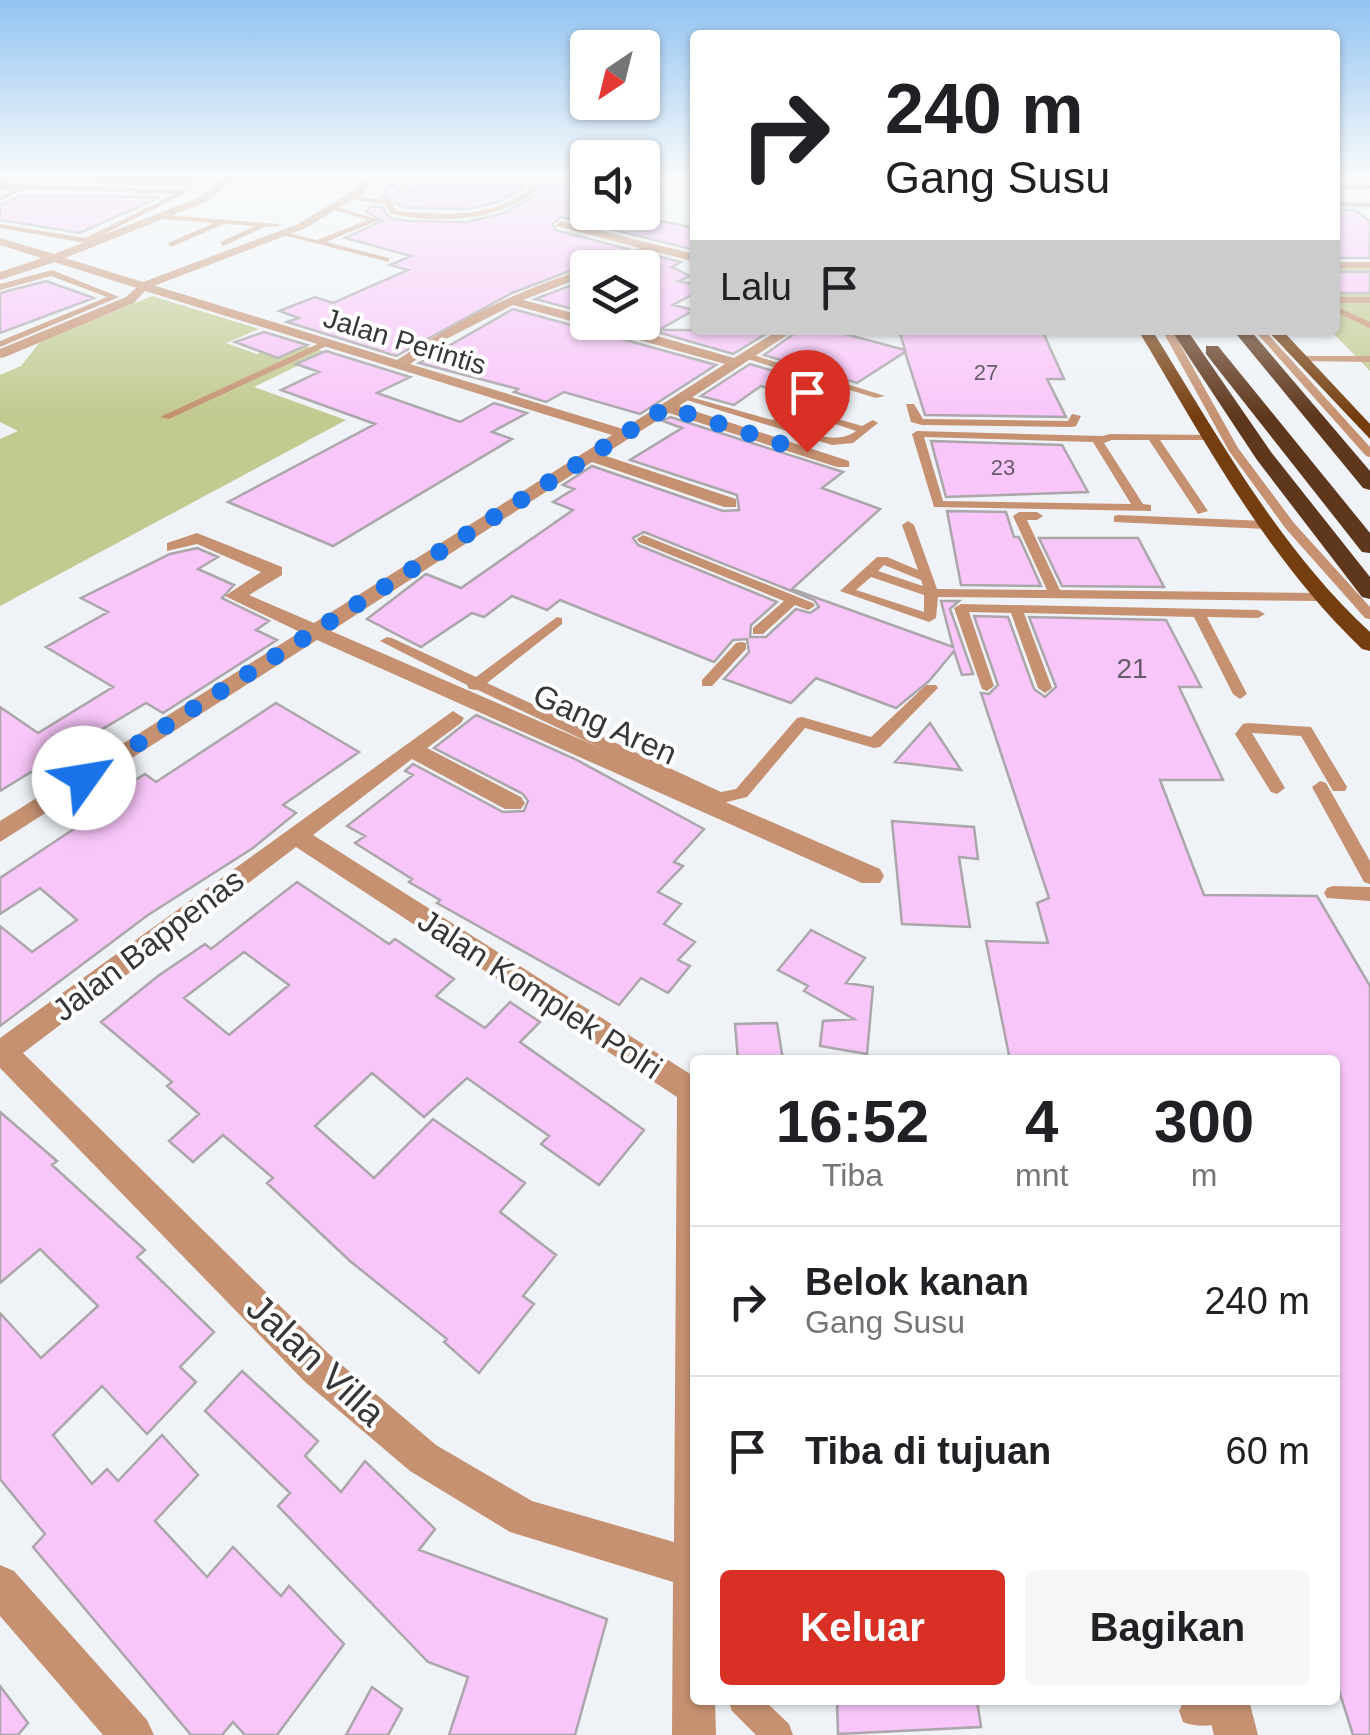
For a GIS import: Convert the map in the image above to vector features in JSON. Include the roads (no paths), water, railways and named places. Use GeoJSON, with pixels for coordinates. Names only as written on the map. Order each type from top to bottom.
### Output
{"type":"FeatureCollection","features":[{"type":"Feature","properties":{"kind":"highway"},"geometry":{"type":"LineString","coordinates":[[1148,335],[1262,519],[1320,597],[1370,644]]}},
{"type":"Feature","properties":{"kind":"highway"},"geometry":{"type":"LineString","coordinates":[[1182,335],[1264,456],[1370,592]]}},
{"type":"Feature","properties":{"kind":"highway"},"geometry":{"type":"LineString","coordinates":[[1200,335],[1370,546]]}},
{"type":"Feature","properties":{"kind":"highway"},"geometry":{"type":"LineString","coordinates":[[1245,335],[1370,484]]}},
{"type":"Feature","properties":{"kind":"highway"},"geometry":{"type":"LineString","coordinates":[[1279,335],[1370,434]]}},
{"type":"Feature","properties":{"kind":"street","name":"Jalan Perintis"},"geometry":{"type":"LineString","coordinates":[[46,255],[624,434]]}},
{"type":"Feature","properties":{"kind":"street"},"geometry":{"type":"LineString","coordinates":[[0,276],[63,255]]}},
{"type":"Feature","properties":{"kind":"street"},"geometry":{"type":"LineString","coordinates":[[0,354],[78,317],[136,296],[143,286],[219,255]]}},
{"type":"Feature","properties":{"kind":"street"},"geometry":{"type":"LineString","coordinates":[[398,365],[442,334],[570,278]]}},
{"type":"Feature","properties":{"kind":"street"},"geometry":{"type":"LineString","coordinates":[[512,301],[570,317]]}},
{"type":"Feature","properties":{"kind":"street"},"geometry":{"type":"LineString","coordinates":[[0,833],[780,335]]}},
{"type":"Feature","properties":{"kind":"street"},"geometry":{"type":"LineString","coordinates":[[660,339],[742,359]]}},
{"type":"Feature","properties":{"kind":"street"},"geometry":{"type":"LineString","coordinates":[[676,401],[843,464]]}},
{"type":"Feature","properties":{"kind":"street"},"geometry":{"type":"LineString","coordinates":[[589,456],[730,503]]}},
{"type":"Feature","properties":{"kind":"street","name":"Gang Aren"},"geometry":{"type":"LineString","coordinates":[[173,546],[198,538],[276,571],[235,596],[870,876]]}},
{"type":"Feature","properties":{"kind":"street","name":"Jalan Bappenas"},"geometry":{"type":"LineString","coordinates":[[1,1053],[453,718]]}},
{"type":"Feature","properties":{"kind":"street"},"geometry":{"type":"LineString","coordinates":[[411,749],[513,803]]}},
{"type":"Feature","properties":{"kind":"street","name":"Jalan Komplek Polri"},"geometry":{"type":"LineString","coordinates":[[295,835],[690,1090]]}},
{"type":"Feature","properties":{"kind":"street","name":"Jalan Villa"},"geometry":{"type":"LineString","coordinates":[[1,1053],[317,1368],[423,1458],[524,1518],[690,1567]]}},
{"type":"Feature","properties":{"kind":"street"},"geometry":{"type":"LineString","coordinates":[[0,1585],[132,1735]]}},
{"type":"Feature","properties":{"kind":"street"},"geometry":{"type":"LineString","coordinates":[[694,1705],[694,1735]]}},
{"type":"Feature","properties":{"kind":"lane"},"geometry":{"type":"LineString","coordinates":[[365,255],[386,260]]}},
{"type":"Feature","properties":{"kind":"lane"},"geometry":{"type":"LineString","coordinates":[[1340,268],[1370,268]]}},
{"type":"Feature","properties":{"kind":"lane"},"geometry":{"type":"LineString","coordinates":[[0,287],[52,273],[115,297],[78,317],[0,344]]}},
{"type":"Feature","properties":{"kind":"lane"},"geometry":{"type":"LineString","coordinates":[[1340,300],[1370,300]]}},
{"type":"Feature","properties":{"kind":"lane"},"geometry":{"type":"LineString","coordinates":[[1340,311],[1370,325]]}},
{"type":"Feature","properties":{"kind":"lane"},"geometry":{"type":"LineString","coordinates":[[1170,335],[1233,449],[1290,526],[1370,615]]}},
{"type":"Feature","properties":{"kind":"lane"},"geometry":{"type":"LineString","coordinates":[[1263,335],[1370,454]]}},
{"type":"Feature","properties":{"kind":"lane"},"geometry":{"type":"LineString","coordinates":[[165,417],[326,343]]}},
{"type":"Feature","properties":{"kind":"lane"},"geometry":{"type":"LineString","coordinates":[[742,359],[880,396]]}},
{"type":"Feature","properties":{"kind":"lane"},"geometry":{"type":"LineString","coordinates":[[1301,359],[1370,359]]}},
{"type":"Feature","properties":{"kind":"lane"},"geometry":{"type":"LineString","coordinates":[[676,401],[841,443],[869,427],[802,411],[790,412],[774,423]]}},
{"type":"Feature","properties":{"kind":"lane"},"geometry":{"type":"LineString","coordinates":[[910,406],[915,420],[922,422],[1072,424],[1076,416]]}},
{"type":"Feature","properties":{"kind":"lane"},"geometry":{"type":"LineString","coordinates":[[1210,438],[916,434],[938,504],[1139,508],[1262,519]]}},
{"type":"Feature","properties":{"kind":"lane"},"geometry":{"type":"LineString","coordinates":[[1152,437],[1202,511]]}},
{"type":"Feature","properties":{"kind":"lane"},"geometry":{"type":"LineString","coordinates":[[1101,439],[1098,445],[1139,508]]}},
{"type":"Feature","properties":{"kind":"lane"},"geometry":{"type":"LineString","coordinates":[[1055,594],[1019,516],[1262,519]]}},
{"type":"Feature","properties":{"kind":"lane"},"geometry":{"type":"LineString","coordinates":[[908,526],[926,577],[932,594],[932,614],[924,619],[847,591],[882,560],[926,577]]}},
{"type":"Feature","properties":{"kind":"lane"},"geometry":{"type":"LineString","coordinates":[[643,539],[801,603],[758,631]]}},
{"type":"Feature","properties":{"kind":"lane"},"geometry":{"type":"LineString","coordinates":[[870,572],[932,594],[1320,597]]}},
{"type":"Feature","properties":{"kind":"lane"},"geometry":{"type":"LineString","coordinates":[[987,686],[961,608],[1258,614]]}},
{"type":"Feature","properties":{"kind":"lane"},"geometry":{"type":"LineString","coordinates":[[1016,609],[1044,688]]}},
{"type":"Feature","properties":{"kind":"lane"},"geometry":{"type":"LineString","coordinates":[[1198,612],[1240,694]]}},
{"type":"Feature","properties":{"kind":"lane"},"geometry":{"type":"LineString","coordinates":[[474,686],[557,621]]}},
{"type":"Feature","properties":{"kind":"lane"},"geometry":{"type":"LineString","coordinates":[[387,641],[474,686],[719,798],[741,793],[802,722],[874,743],[931,688]]}},
{"type":"Feature","properties":{"kind":"lane"},"geometry":{"type":"LineString","coordinates":[[707,683],[741,646]]}},
{"type":"Feature","properties":{"kind":"lane"},"geometry":{"type":"LineString","coordinates":[[1277,788],[1243,734],[1248,728],[1306,731],[1370,877]]}},
{"type":"Feature","properties":{"kind":"lane"},"geometry":{"type":"LineString","coordinates":[[1333,892],[1370,894]]}},
{"type":"Feature","properties":{"kind":"lane"},"geometry":{"type":"LineString","coordinates":[[748,1705],[778,1735]]}}]}
